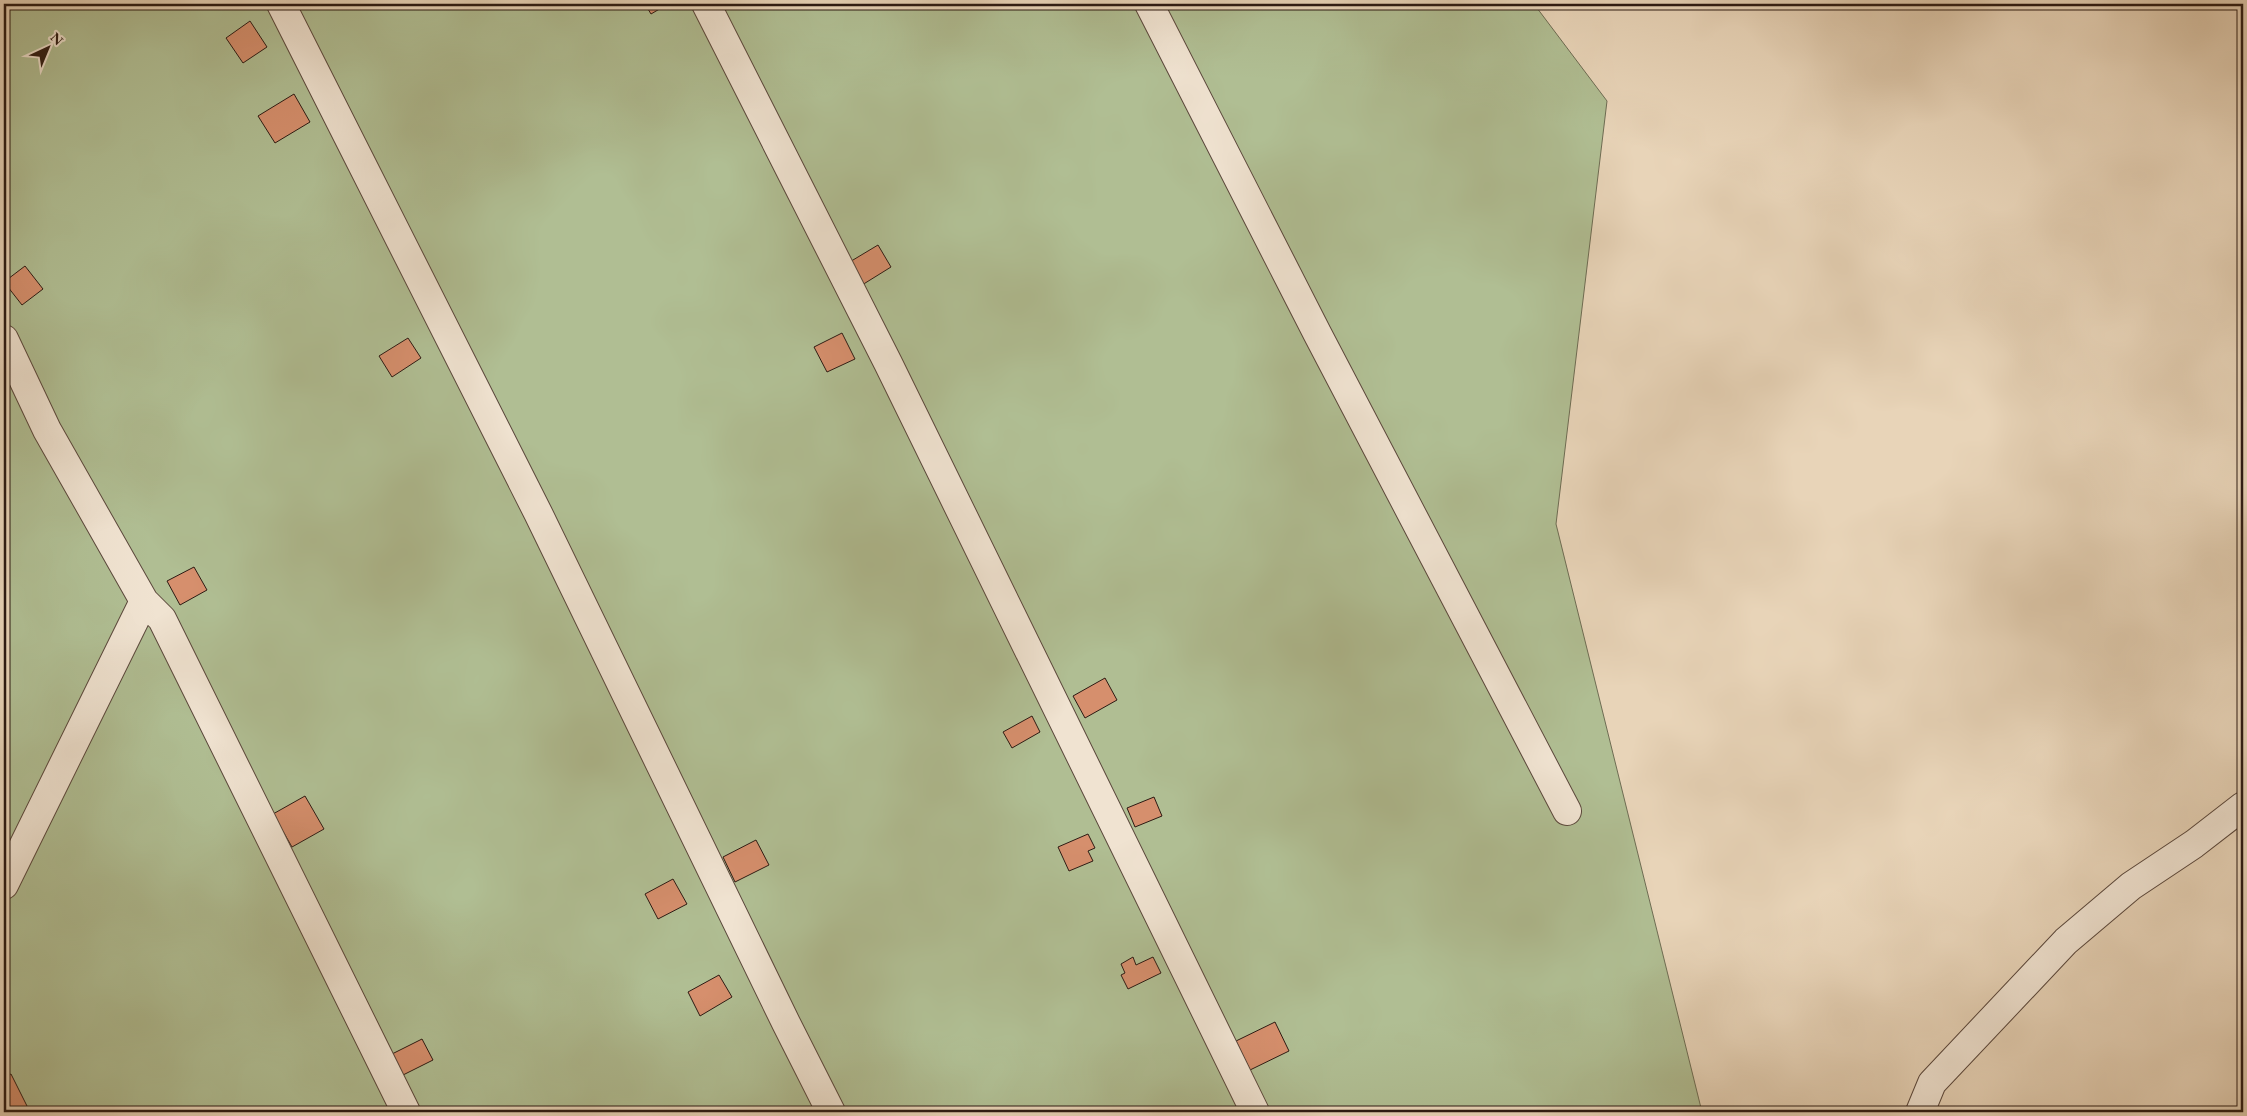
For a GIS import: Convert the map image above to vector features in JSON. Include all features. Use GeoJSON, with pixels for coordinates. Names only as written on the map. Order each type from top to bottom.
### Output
{"type":"FeatureCollection","features":[{"type":"Feature","properties":{"kind":"street"},"geometry":{"type":"LineString","coordinates":[[281,4],[538,513],[831,1112]]}},
{"type":"Feature","properties":{"kind":"street"},"geometry":{"type":"LineString","coordinates":[[706,4],[888,363],[1255,1112]]}},
{"type":"Feature","properties":{"kind":"street"},"geometry":{"type":"LineString","coordinates":[[1149,4],[1313,324],[1567,811]]}},
{"type":"Feature","properties":{"kind":"street"},"geometry":{"type":"LineString","coordinates":[[4,339],[47,430],[144,601],[162,619],[406,1112]]}},
{"type":"Feature","properties":{"kind":"street"},"geometry":{"type":"LineString","coordinates":[[4,885],[144,601]]}},
{"type":"Feature","properties":{"kind":"street"},"geometry":{"type":"LineString","coordinates":[[1920,1112],[1932,1083],[2066,941],[2131,886],[2194,844],[2243,806]]}},
{"type":"Feature","properties":{"kind":"green space"},"geometry":{"type":"Polygon","coordinates":[[[4,4],[1534,4],[1607,101],[1556,524],[1702,1112],[4,1112],[4,4]]]}},
{"type":"Feature","properties":{"kind":"building"},"geometry":{"type":"Polygon","coordinates":[[[645,4],[668,4],[651,14],[645,4]]]}},
{"type":"Feature","properties":{"kind":"building"},"geometry":{"type":"Polygon","coordinates":[[[250,21],[267,47],[243,63],[226,38],[250,21]]]}},
{"type":"Feature","properties":{"kind":"building"},"geometry":{"type":"Polygon","coordinates":[[[294,94],[310,122],[275,143],[258,116],[294,94]]]}},
{"type":"Feature","properties":{"kind":"building"},"geometry":{"type":"Polygon","coordinates":[[[878,245],[891,267],[862,285],[848,263],[878,245]]]}},
{"type":"Feature","properties":{"kind":"building"},"geometry":{"type":"Polygon","coordinates":[[[25,266],[43,289],[22,305],[4,282],[25,266]]]}},
{"type":"Feature","properties":{"kind":"building"},"geometry":{"type":"Polygon","coordinates":[[[842,333],[855,359],[827,372],[814,347],[842,333]]]}},
{"type":"Feature","properties":{"kind":"building"},"geometry":{"type":"Polygon","coordinates":[[[408,338],[421,358],[392,377],[379,356],[408,338]]]}},
{"type":"Feature","properties":{"kind":"building"},"geometry":{"type":"Polygon","coordinates":[[[194,567],[207,590],[180,605],[167,581],[194,567]]]}},
{"type":"Feature","properties":{"kind":"building"},"geometry":{"type":"Polygon","coordinates":[[[1105,678],[1117,700],[1085,718],[1073,696],[1105,678]]]}},
{"type":"Feature","properties":{"kind":"building"},"geometry":{"type":"Polygon","coordinates":[[[1032,716],[1040,732],[1012,748],[1003,732],[1032,716]]]}},
{"type":"Feature","properties":{"kind":"building"},"geometry":{"type":"Polygon","coordinates":[[[305,796],[324,829],[292,847],[273,814],[305,796]]]}},
{"type":"Feature","properties":{"kind":"building"},"geometry":{"type":"Polygon","coordinates":[[[1154,797],[1162,816],[1135,827],[1127,808],[1154,797]]]}},
{"type":"Feature","properties":{"kind":"building"},"geometry":{"type":"Polygon","coordinates":[[[1088,834],[1095,848],[1088,851],[1093,861],[1069,871],[1058,847],[1088,834]]]}},
{"type":"Feature","properties":{"kind":"building"},"geometry":{"type":"Polygon","coordinates":[[[756,840],[769,865],[735,882],[723,857],[756,840]]]}},
{"type":"Feature","properties":{"kind":"building"},"geometry":{"type":"Polygon","coordinates":[[[673,879],[687,904],[658,919],[645,894],[673,879]]]}},
{"type":"Feature","properties":{"kind":"building"},"geometry":{"type":"Polygon","coordinates":[[[1133,957],[1136,965],[1153,957],[1161,973],[1128,989],[1121,975],[1125,973],[1121,964],[1133,957]]]}},
{"type":"Feature","properties":{"kind":"building"},"geometry":{"type":"Polygon","coordinates":[[[719,975],[732,997],[700,1016],[688,992],[719,975]]]}},
{"type":"Feature","properties":{"kind":"building"},"geometry":{"type":"Polygon","coordinates":[[[1275,1022],[1289,1051],[1250,1070],[1236,1041],[1275,1022]]]}},
{"type":"Feature","properties":{"kind":"building"},"geometry":{"type":"Polygon","coordinates":[[[422,1039],[433,1060],[401,1076],[390,1055],[422,1039]]]}},
{"type":"Feature","properties":{"kind":"building"},"geometry":{"type":"Polygon","coordinates":[[[11,1074],[27,1106],[15,1112],[4,1112],[4,1077],[11,1074]]]}}]}
